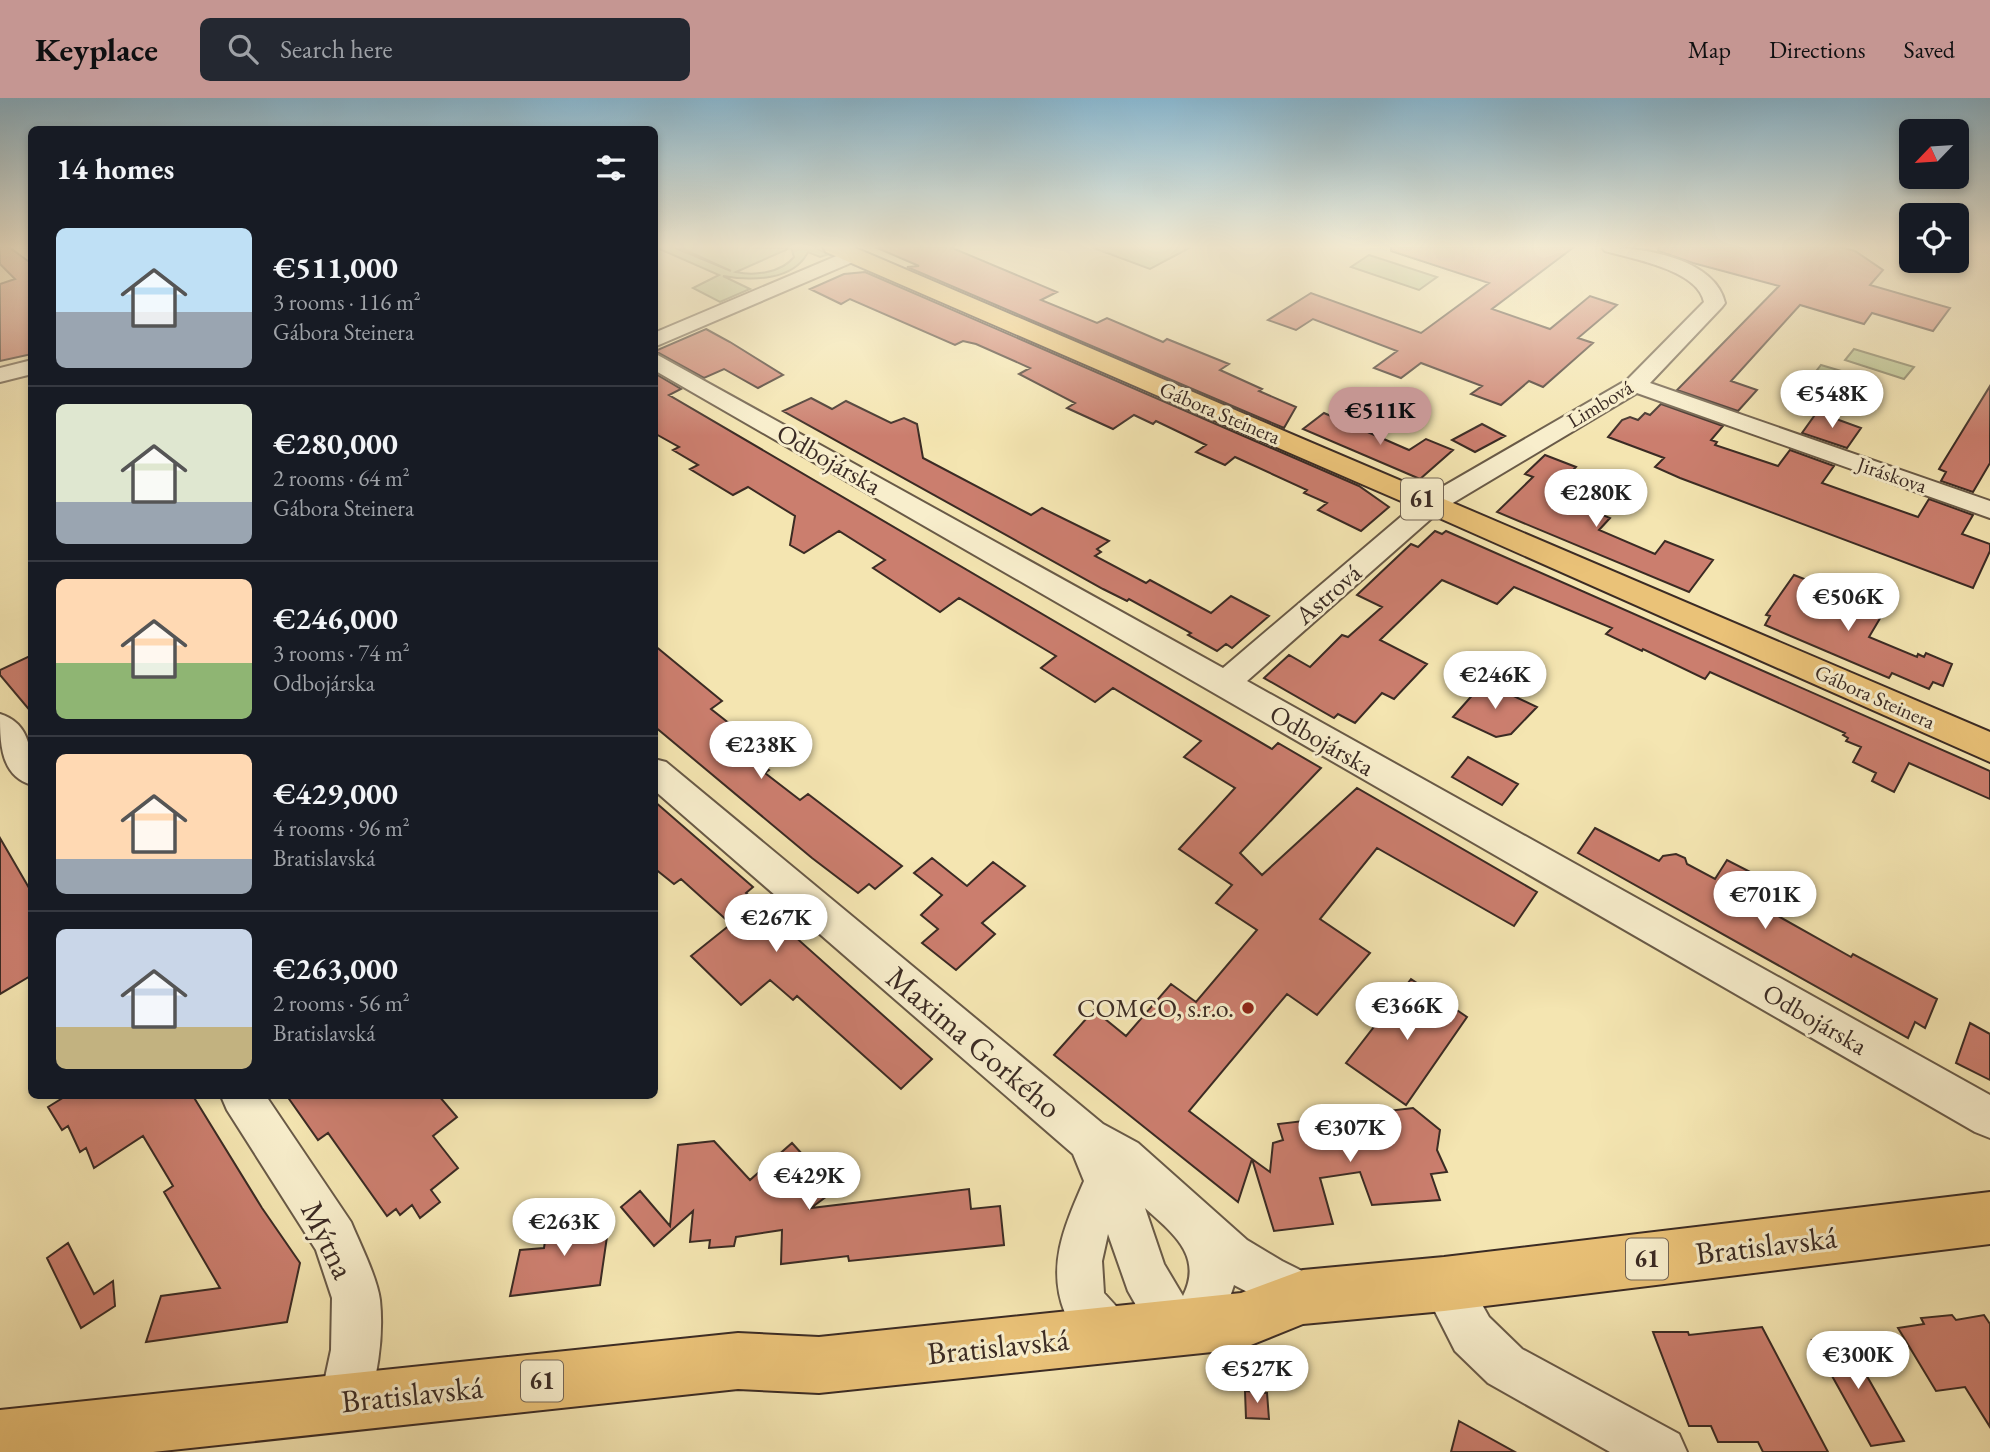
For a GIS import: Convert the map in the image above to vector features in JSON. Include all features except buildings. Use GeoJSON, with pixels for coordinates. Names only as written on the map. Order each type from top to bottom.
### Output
{"type":"FeatureCollection","features":[{"type":"Feature","properties":{"kind":"main road","name":"Gábora Steinera"},"geometry":{"type":"LineString","coordinates":[[982,310],[1990,747]]}},
{"type":"Feature","properties":{"kind":"main road","name":"Bratislavská"},"geometry":{"type":"LineString","coordinates":[[0,1440],[738,1361],[819,1365],[1241,1321],[1303,1297],[1444,1284],[1990,1218]]}},
{"type":"Feature","properties":{"kind":"street"},"geometry":{"type":"LineString","coordinates":[[658,339],[719,310]]}},
{"type":"Feature","properties":{"kind":"street","name":"Limbová"},"geometry":{"type":"LineString","coordinates":[[1432,504],[1635,385],[1711,310]]}},
{"type":"Feature","properties":{"kind":"street","name":"Odbojárska"},"geometry":{"type":"LineString","coordinates":[[658,362],[1990,1118]]}},
{"type":"Feature","properties":{"kind":"street"},"geometry":{"type":"LineString","coordinates":[[0,375],[28,368]]}},
{"type":"Feature","properties":{"kind":"street","name":"Jiráskova"},"geometry":{"type":"LineString","coordinates":[[1635,385],[1990,510]]}},
{"type":"Feature","properties":{"kind":"street","name":"Astrová"},"geometry":{"type":"LineString","coordinates":[[1224,684],[1432,504]]}},
{"type":"Feature","properties":{"kind":"street"},"geometry":{"type":"LineString","coordinates":[[0,726],[28,767]]}},
{"type":"Feature","properties":{"kind":"street","name":"Maxima Gorkého"},"geometry":{"type":"LineString","coordinates":[[658,774],[1088,1139],[1123,1158],[1231,1256],[1265,1278],[1303,1297]]}},
{"type":"Feature","properties":{"kind":"street","name":"Mýtna"},"geometry":{"type":"LineString","coordinates":[[244,1099],[335,1238],[348,1274],[356,1298],[355,1350],[345,1401]]}},
{"type":"Feature","properties":{"kind":"street"},"geometry":{"type":"LineString","coordinates":[[1088,1139],[1125,1214],[1143,1275],[1184,1326],[1208,1301],[1214,1272],[1207,1243],[1196,1222]]}},
{"type":"Feature","properties":{"kind":"street"},"geometry":{"type":"LineString","coordinates":[[1107,1182],[1087,1227],[1079,1263],[1082,1297],[1088,1312],[1109,1334]]}},
{"type":"Feature","properties":{"kind":"street"},"geometry":{"type":"LineString","coordinates":[[1444,1284],[1472,1334],[1505,1366],[1661,1452]]}},
{"type":"Feature","properties":{"kind":"green space"},"geometry":{"type":"Polygon","coordinates":[[[1854,349],[1914,367],[1904,379],[1845,360],[1854,349]]]}},
{"type":"Feature","properties":{"kind":"green space"},"geometry":{"type":"Polygon","coordinates":[[[1821,365],[1855,375],[1841,394],[1807,383],[1821,365]]]}},
{"type":"Feature","properties":{"kind":"place","name":"COMCO, s.r.o."},"geometry":{"type":"Point","coordinates":[1248,1008]}}]}
